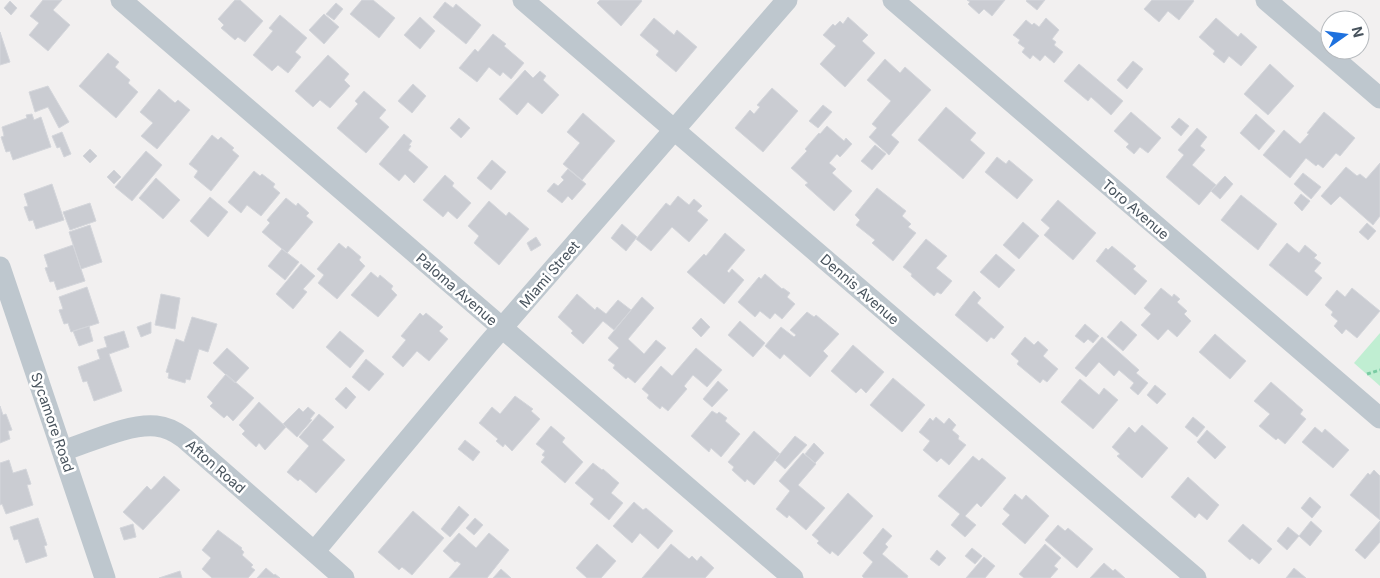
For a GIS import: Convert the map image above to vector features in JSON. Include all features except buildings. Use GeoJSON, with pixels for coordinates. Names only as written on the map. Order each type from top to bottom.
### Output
{"type":"FeatureCollection","features":[{"type":"Feature","properties":{"kind":"street","name":"Paloma Avenue"},"geometry":{"type":"LineString","coordinates":[[121,0],[793,578]]}},
{"type":"Feature","properties":{"kind":"street","name":"Dennis Avenue"},"geometry":{"type":"LineString","coordinates":[[523,0],[1196,578]]}},
{"type":"Feature","properties":{"kind":"street","name":"Miami Street"},"geometry":{"type":"LineString","coordinates":[[314,552],[502,328],[787,0]]}},
{"type":"Feature","properties":{"kind":"street","name":"Toro Avenue"},"geometry":{"type":"LineString","coordinates":[[893,0],[1380,418]]}},
{"type":"Feature","properties":{"kind":"street"},"geometry":{"type":"LineString","coordinates":[[1266,0],[1380,98]]}},
{"type":"Feature","properties":{"kind":"street","name":"Sycamore Road"},"geometry":{"type":"LineString","coordinates":[[0,267],[105,578]]}},
{"type":"Feature","properties":{"kind":"street","name":"Afton Road"},"geometry":{"type":"LineString","coordinates":[[62,451],[130,428],[148,426],[166,428],[184,438],[344,578]]}},
{"type":"Feature","properties":{"kind":"path"},"geometry":{"type":"LineString","coordinates":[[1367,374],[1380,370]]}},
{"type":"Feature","properties":{"kind":"green space"},"geometry":{"type":"Polygon","coordinates":[[[1380,333],[1380,386],[1354,363],[1380,333]]]}}]}
